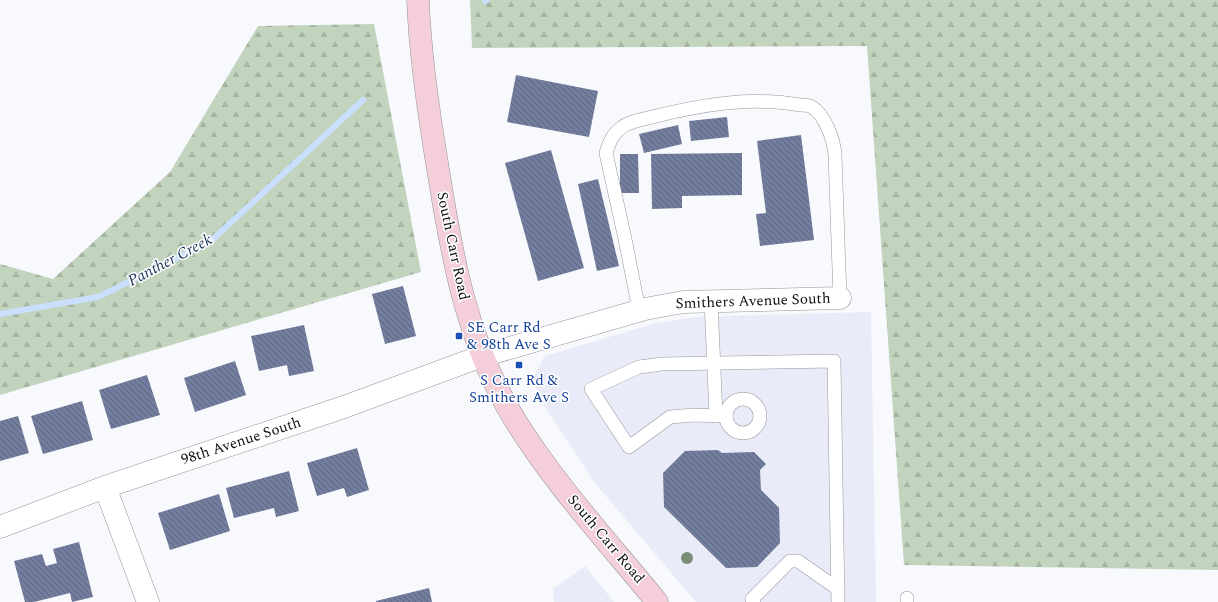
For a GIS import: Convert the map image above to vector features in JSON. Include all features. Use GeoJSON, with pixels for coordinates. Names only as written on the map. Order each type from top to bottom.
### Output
{"type":"FeatureCollection","features":[{"type":"Feature","properties":{"kind":"main road","name":"South Carr Road"},"geometry":{"type":"LineString","coordinates":[[418,0],[425,88],[448,236],[461,293],[482,356],[514,420],[556,479],[657,602]]}},
{"type":"Feature","properties":{"kind":"street","name":"Smithers Avenue South"},"geometry":{"type":"LineString","coordinates":[[482,356],[639,310],[683,302],[840,298]]}},
{"type":"Feature","properties":{"kind":"street","name":"98th Avenue South"},"geometry":{"type":"LineString","coordinates":[[0,527],[105,487],[344,407],[482,356]]}},
{"type":"Feature","properties":{"kind":"street"},"geometry":{"type":"LineString","coordinates":[[105,487],[148,602]]}},
{"type":"Feature","properties":{"kind":"lane"},"geometry":{"type":"LineString","coordinates":[[639,310],[606,153],[609,140],[621,128],[632,122],[690,108],[749,101],[783,102],[812,107],[827,125],[835,149],[840,298]]}},
{"type":"Feature","properties":{"kind":"lane"},"geometry":{"type":"LineString","coordinates":[[712,301],[714,363],[721,416],[670,417],[629,447],[591,389],[639,367],[662,364],[714,363],[834,360],[838,602]]}},
{"type":"Feature","properties":{"kind":"lane"},"geometry":{"type":"LineString","coordinates":[[754,602],[752,599],[790,561],[798,561],[838,589]]}},
{"type":"Feature","properties":{"kind":"shaded area"},"geometry":{"type":"Polygon","coordinates":[[[871,312],[876,602],[696,602],[594,482],[537,394],[534,376],[545,356],[656,323],[695,317],[871,312]]]}},
{"type":"Feature","properties":{"kind":"shaded area"},"geometry":{"type":"Polygon","coordinates":[[[585,566],[614,602],[554,602],[553,589],[585,566]]]}},
{"type":"Feature","properties":{"kind":"green space"},"geometry":{"type":"Polygon","coordinates":[[[470,0],[1218,0],[1218,570],[904,565],[867,46],[472,48],[470,0]]]}},
{"type":"Feature","properties":{"kind":"green space"},"geometry":{"type":"Polygon","coordinates":[[[374,24],[421,272],[0,395],[0,264],[53,279],[170,172],[258,26],[374,24]]]}},
{"type":"Feature","properties":{"kind":"building"},"geometry":{"type":"Polygon","coordinates":[[[516,75],[598,91],[589,137],[507,122],[516,75]]]}},
{"type":"Feature","properties":{"kind":"building"},"geometry":{"type":"Polygon","coordinates":[[[727,117],[729,137],[691,141],[689,121],[727,117]]]}},
{"type":"Feature","properties":{"kind":"building"},"geometry":{"type":"Polygon","coordinates":[[[678,125],[682,144],[644,153],[639,134],[678,125]]]}},
{"type":"Feature","properties":{"kind":"building"},"geometry":{"type":"Polygon","coordinates":[[[801,135],[814,240],[760,246],[756,214],[766,213],[757,141],[801,135]]]}},
{"type":"Feature","properties":{"kind":"building"},"geometry":{"type":"Polygon","coordinates":[[[551,150],[584,268],[538,281],[505,163],[551,150]]]}},
{"type":"Feature","properties":{"kind":"building"},"geometry":{"type":"Polygon","coordinates":[[[742,153],[742,195],[682,196],[682,208],[652,209],[651,154],[742,153]]]}},
{"type":"Feature","properties":{"kind":"building"},"geometry":{"type":"Polygon","coordinates":[[[620,154],[638,154],[639,193],[620,193],[620,154]]]}},
{"type":"Feature","properties":{"kind":"building"},"geometry":{"type":"Polygon","coordinates":[[[598,179],[619,266],[597,271],[578,184],[598,179]]]}},
{"type":"Feature","properties":{"kind":"building"},"geometry":{"type":"Polygon","coordinates":[[[403,286],[416,336],[385,344],[372,294],[403,286]]]}},
{"type":"Feature","properties":{"kind":"building"},"geometry":{"type":"Polygon","coordinates":[[[304,325],[314,371],[289,376],[287,365],[259,371],[251,336],[304,325]]]}},
{"type":"Feature","properties":{"kind":"building"},"geometry":{"type":"Polygon","coordinates":[[[235,361],[246,395],[195,412],[184,378],[235,361]]]}},
{"type":"Feature","properties":{"kind":"building"},"geometry":{"type":"Polygon","coordinates":[[[147,375],[160,415],[111,429],[99,390],[147,375]]]}},
{"type":"Feature","properties":{"kind":"building"},"geometry":{"type":"Polygon","coordinates":[[[82,401],[93,440],[43,454],[31,416],[82,401]]]}},
{"type":"Feature","properties":{"kind":"building"},"geometry":{"type":"Polygon","coordinates":[[[18,416],[29,453],[0,461],[0,421],[18,416]]]}},
{"type":"Feature","properties":{"kind":"building"},"geometry":{"type":"Polygon","coordinates":[[[357,448],[369,490],[347,497],[344,488],[317,496],[307,463],[357,448]]]}},
{"type":"Feature","properties":{"kind":"building"},"geometry":{"type":"Polygon","coordinates":[[[718,450],[722,453],[754,452],[766,464],[760,470],[761,490],[779,508],[780,543],[757,567],[726,568],[664,507],[663,473],[685,451],[718,450]]]}},
{"type":"Feature","properties":{"kind":"building"},"geometry":{"type":"Polygon","coordinates":[[[289,471],[299,511],[276,517],[274,508],[234,518],[226,488],[289,471]]]}},
{"type":"Feature","properties":{"kind":"building"},"geometry":{"type":"Polygon","coordinates":[[[219,494],[230,531],[170,550],[158,513],[219,494]]]}},
{"type":"Feature","properties":{"kind":"building"},"geometry":{"type":"Polygon","coordinates":[[[79,542],[93,597],[72,602],[70,593],[34,602],[25,602],[14,561],[42,554],[46,566],[57,563],[53,549],[79,542]]]}},
{"type":"Feature","properties":{"kind":"building"},"geometry":{"type":"Polygon","coordinates":[[[429,588],[432,602],[376,602],[376,601],[429,588]]]}},
{"type":"Feature","properties":{"kind":"waterway","name":"Panther Creek"},"geometry":{"type":"LineString","coordinates":[[0,314],[98,297],[211,241],[363,100]]}},
{"type":"Feature","properties":{"kind":"place","name":"SE Carr Rd & 98th Ave S"},"geometry":{"type":"Point","coordinates":[459,336]}},
{"type":"Feature","properties":{"kind":"place","name":"S Carr Rd & Smithers Ave S"},"geometry":{"type":"Point","coordinates":[519,365]}}]}
